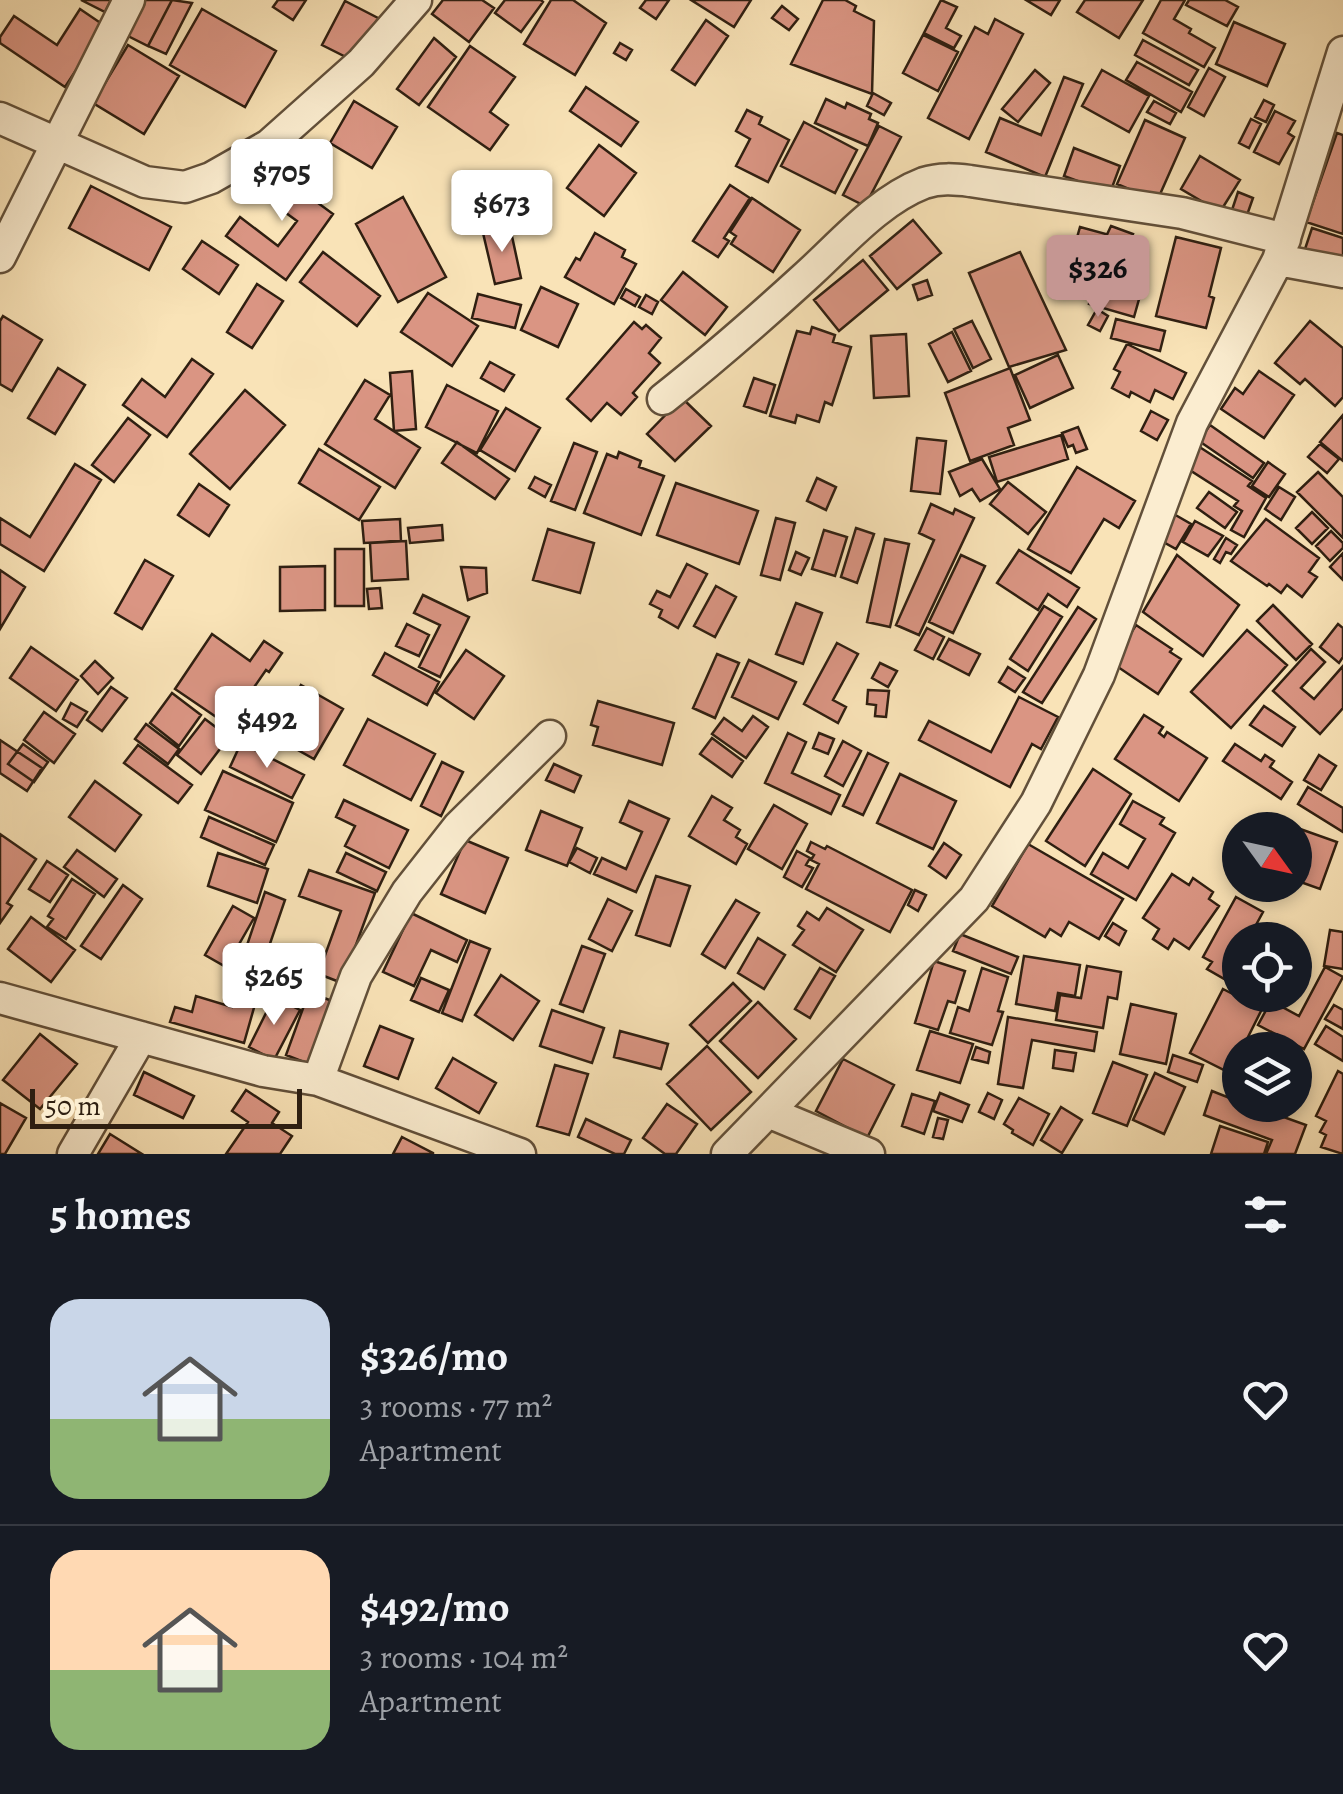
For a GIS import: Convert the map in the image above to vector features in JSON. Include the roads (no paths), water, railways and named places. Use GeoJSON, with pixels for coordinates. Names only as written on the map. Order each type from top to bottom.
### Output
{"type":"FeatureCollection","features":[{"type":"Feature","properties":{"kind":"street"},"geometry":{"type":"LineString","coordinates":[[1,252],[129,0]]}},
{"type":"Feature","properties":{"kind":"street"},"geometry":{"type":"LineString","coordinates":[[0,118],[145,182],[184,186],[211,178],[269,146],[362,63],[416,0]]}},
{"type":"Feature","properties":{"kind":"street"},"geometry":{"type":"LineString","coordinates":[[727,1154],[974,899],[1036,803],[1099,675],[1192,423],[1281,249],[1343,52]]}},
{"type":"Feature","properties":{"kind":"street"},"geometry":{"type":"LineString","coordinates":[[663,399],[713,360],[856,230],[898,196],[926,183],[958,180],[1163,210],[1343,272]]}},
{"type":"Feature","properties":{"kind":"street"},"geometry":{"type":"LineString","coordinates":[[318,1080],[356,976],[407,892],[458,828],[550,736]]}},
{"type":"Feature","properties":{"kind":"street"},"geometry":{"type":"LineString","coordinates":[[0,998],[263,1071],[318,1080],[520,1154]]}},
{"type":"Feature","properties":{"kind":"street"},"geometry":{"type":"LineString","coordinates":[[73,1154],[141,1037]]}},
{"type":"Feature","properties":{"kind":"street"},"geometry":{"type":"LineString","coordinates":[[768,1112],[869,1154]]}}]}
